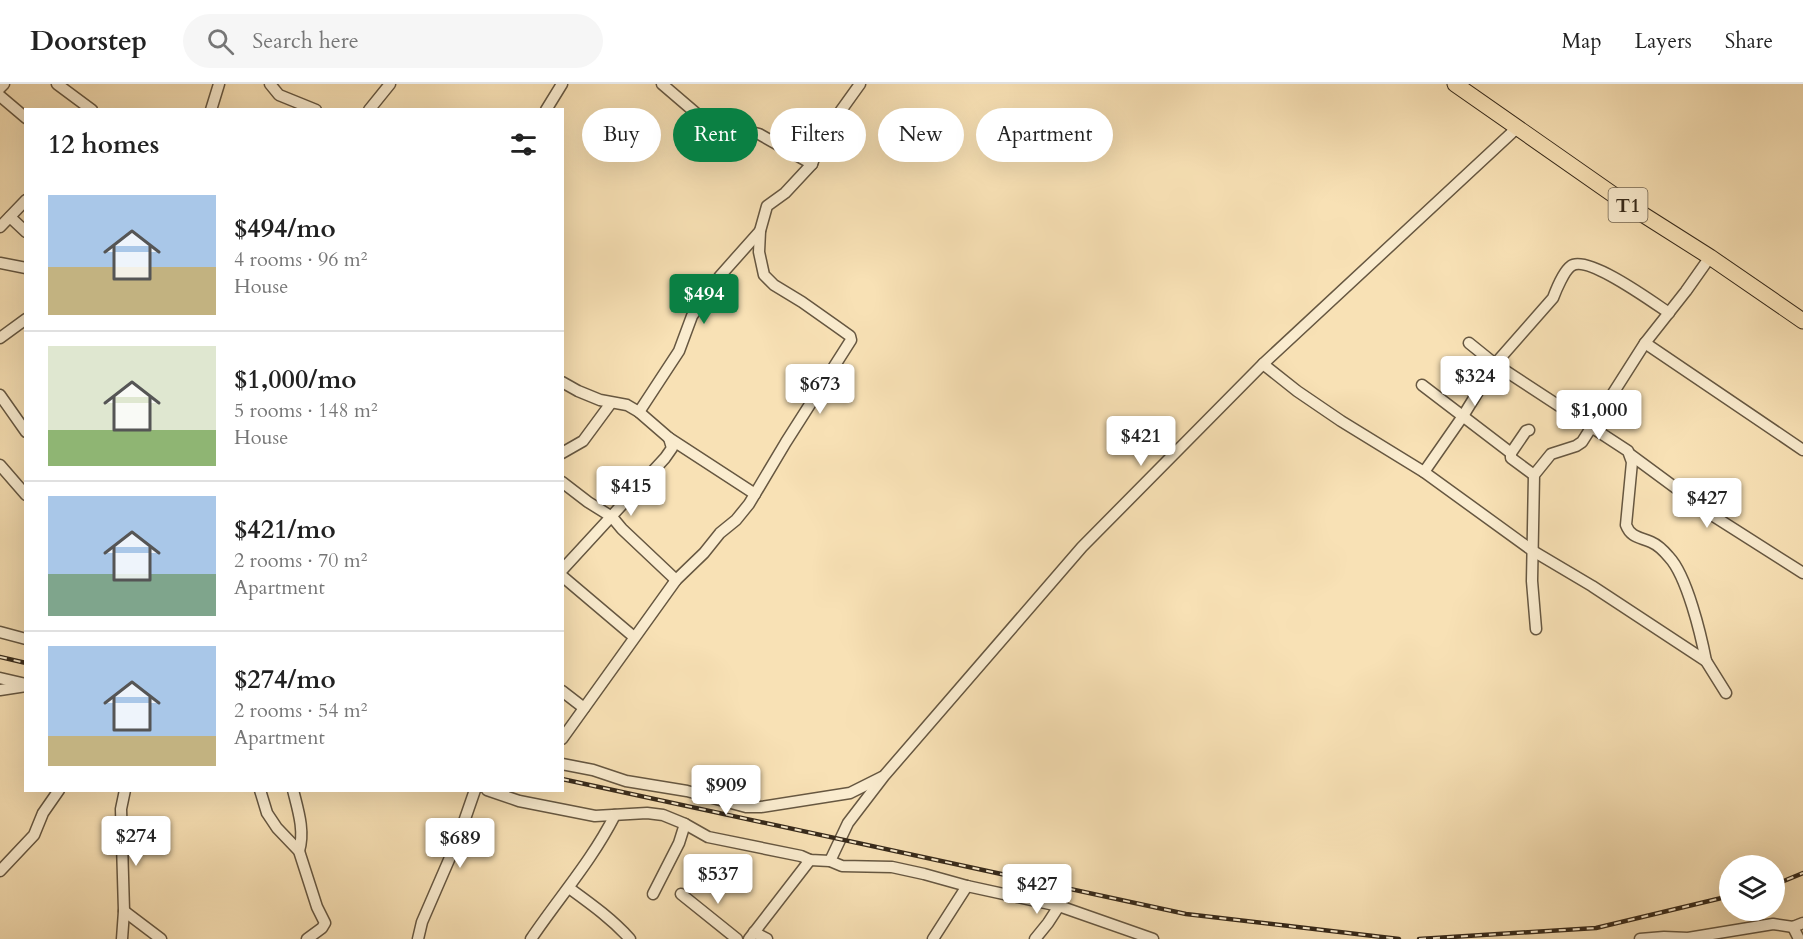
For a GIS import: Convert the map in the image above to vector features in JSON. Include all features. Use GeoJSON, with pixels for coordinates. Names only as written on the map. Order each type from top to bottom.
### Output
{"type":"FeatureCollection","features":[{"type":"Feature","properties":{"kind":"highway","name":"T1"},"geometry":{"type":"LineString","coordinates":[[1455,84],[1628,205],[1710,257],[1803,321]]}},
{"type":"Feature","properties":{"kind":"street"},"geometry":{"type":"LineString","coordinates":[[0,88],[4,84]]}},
{"type":"Feature","properties":{"kind":"street"},"geometry":{"type":"LineString","coordinates":[[57,84],[87,108]]}},
{"type":"Feature","properties":{"kind":"street"},"geometry":{"type":"LineString","coordinates":[[213,108],[219,84]]}},
{"type":"Feature","properties":{"kind":"street"},"geometry":{"type":"LineString","coordinates":[[270,84],[279,95],[311,108]]}},
{"type":"Feature","properties":{"kind":"street"},"geometry":{"type":"LineString","coordinates":[[371,108],[390,84]]}},
{"type":"Feature","properties":{"kind":"street"},"geometry":{"type":"LineString","coordinates":[[547,108],[562,84]]}},
{"type":"Feature","properties":{"kind":"street"},"geometry":{"type":"LineString","coordinates":[[662,84],[704,120],[759,134],[812,164]]}},
{"type":"Feature","properties":{"kind":"street"},"geometry":{"type":"LineString","coordinates":[[564,736],[676,580],[704,553],[720,533],[736,520],[755,494],[851,340],[850,336],[774,285],[764,275],[759,252],[760,231],[767,206],[785,193],[812,164],[822,137],[860,84]]}},
{"type":"Feature","properties":{"kind":"street"},"geometry":{"type":"LineString","coordinates":[[0,96],[24,116]]}},
{"type":"Feature","properties":{"kind":"street"},"geometry":{"type":"LineString","coordinates":[[830,861],[848,823],[884,776],[1082,547],[1263,364],[1518,127]]}},
{"type":"Feature","properties":{"kind":"street"},"geometry":{"type":"LineString","coordinates":[[0,227],[24,202]]}},
{"type":"Feature","properties":{"kind":"street"},"geometry":{"type":"LineString","coordinates":[[10,217],[24,230]]}},
{"type":"Feature","properties":{"kind":"street"},"geometry":{"type":"LineString","coordinates":[[639,412],[679,351],[692,316],[720,276],[760,231]]}},
{"type":"Feature","properties":{"kind":"street"},"geometry":{"type":"LineString","coordinates":[[1536,629],[1532,581],[1534,475],[1551,454],[1579,444],[1616,391],[1645,343],[1710,257]]}},
{"type":"Feature","properties":{"kind":"street"},"geometry":{"type":"LineString","coordinates":[[0,263],[24,268]]}},
{"type":"Feature","properties":{"kind":"street"},"geometry":{"type":"LineString","coordinates":[[1424,472],[1463,416],[1495,364],[1553,298],[1557,286],[1570,266],[1578,263],[1604,272],[1669,312]]}},
{"type":"Feature","properties":{"kind":"street"},"geometry":{"type":"LineString","coordinates":[[0,338],[24,320]]}},
{"type":"Feature","properties":{"kind":"street"},"geometry":{"type":"LineString","coordinates":[[1469,343],[1495,364],[1628,451],[1715,517],[1803,573]]}},
{"type":"Feature","properties":{"kind":"street"},"geometry":{"type":"LineString","coordinates":[[1645,343],[1803,450]]}},
{"type":"Feature","properties":{"kind":"street"},"geometry":{"type":"LineString","coordinates":[[1263,364],[1341,421],[1424,472],[1533,551],[1592,586],[1706,661]]}},
{"type":"Feature","properties":{"kind":"street"},"geometry":{"type":"LineString","coordinates":[[564,383],[600,400],[627,405],[639,412],[669,438],[755,494]]}},
{"type":"Feature","properties":{"kind":"street"},"geometry":{"type":"LineString","coordinates":[[1422,385],[1511,453]]}},
{"type":"Feature","properties":{"kind":"street"},"geometry":{"type":"LineString","coordinates":[[0,395],[24,429]]}},
{"type":"Feature","properties":{"kind":"street"},"geometry":{"type":"LineString","coordinates":[[564,452],[583,441],[611,403]]}},
{"type":"Feature","properties":{"kind":"street"},"geometry":{"type":"LineString","coordinates":[[1529,430],[1511,453],[1511,458],[1534,475]]}},
{"type":"Feature","properties":{"kind":"street"},"geometry":{"type":"LineString","coordinates":[[564,568],[665,458],[672,448],[669,438]]}},
{"type":"Feature","properties":{"kind":"street"},"geometry":{"type":"LineString","coordinates":[[1631,455],[1626,525],[1633,536],[1650,541],[1671,559],[1685,586],[1701,630],[1706,661],[1726,693]]}},
{"type":"Feature","properties":{"kind":"street"},"geometry":{"type":"LineString","coordinates":[[0,465],[24,493]]}},
{"type":"Feature","properties":{"kind":"street"},"geometry":{"type":"LineString","coordinates":[[564,484],[588,502],[612,516],[622,529],[676,580]]}},
{"type":"Feature","properties":{"kind":"street"},"geometry":{"type":"LineString","coordinates":[[564,578],[634,637]]}},
{"type":"Feature","properties":{"kind":"street"},"geometry":{"type":"LineString","coordinates":[[0,632],[24,638]]}},
{"type":"Feature","properties":{"kind":"street"},"geometry":{"type":"LineString","coordinates":[[0,678],[24,684]]}},
{"type":"Feature","properties":{"kind":"street"},"geometry":{"type":"LineString","coordinates":[[0,690],[24,685]]}},
{"type":"Feature","properties":{"kind":"street"},"geometry":{"type":"LineString","coordinates":[[564,693],[584,708]]}},
{"type":"Feature","properties":{"kind":"street"},"geometry":{"type":"LineString","coordinates":[[564,764],[593,770],[626,781],[687,791],[746,807],[761,807],[850,793],[884,776]]}},
{"type":"Feature","properties":{"kind":"street"},"geometry":{"type":"LineString","coordinates":[[1,869],[34,834],[43,813],[58,792]]}},
{"type":"Feature","properties":{"kind":"street"},"geometry":{"type":"LineString","coordinates":[[122,939],[124,911],[121,810],[125,792]]}},
{"type":"Feature","properties":{"kind":"street"},"geometry":{"type":"LineString","coordinates":[[261,792],[267,813],[277,828],[299,851],[317,907],[325,923],[307,939]]}},
{"type":"Feature","properties":{"kind":"street"},"geometry":{"type":"LineString","coordinates":[[293,792],[301,823],[302,842],[299,851]]}},
{"type":"Feature","properties":{"kind":"street"},"geometry":{"type":"LineString","coordinates":[[418,939],[422,922],[458,839],[474,792]]}},
{"type":"Feature","properties":{"kind":"street"},"geometry":{"type":"LineString","coordinates":[[493,792],[519,801],[595,816],[647,813],[663,815],[708,837],[810,860],[830,861],[842,866],[892,867],[924,874],[1059,906],[1153,939]]}},
{"type":"Feature","properties":{"kind":"street"},"geometry":{"type":"LineString","coordinates":[[531,939],[603,839],[615,815]]}},
{"type":"Feature","properties":{"kind":"street"},"geometry":{"type":"LineString","coordinates":[[653,894],[679,843],[685,824]]}},
{"type":"Feature","properties":{"kind":"street"},"geometry":{"type":"LineString","coordinates":[[767,939],[752,935],[810,860]]}},
{"type":"Feature","properties":{"kind":"street"},"geometry":{"type":"LineString","coordinates":[[933,939],[967,886]]}},
{"type":"Feature","properties":{"kind":"street"},"geometry":{"type":"LineString","coordinates":[[569,888],[594,906],[630,939]]}},
{"type":"Feature","properties":{"kind":"street"},"geometry":{"type":"LineString","coordinates":[[681,894],[737,939]]}},
{"type":"Feature","properties":{"kind":"street"},"geometry":{"type":"LineString","coordinates":[[1035,939],[1059,906]]}},
{"type":"Feature","properties":{"kind":"street"},"geometry":{"type":"LineString","coordinates":[[124,911],[161,939]]}},
{"type":"Feature","properties":{"kind":"street"},"geometry":{"type":"LineString","coordinates":[[1640,939],[1687,938],[1773,924],[1798,925],[1799,939]]}},
{"type":"Feature","properties":{"kind":"street"},"geometry":{"type":"LineString","coordinates":[[1115,939],[1121,928]]}},
{"type":"Feature","properties":{"kind":"railway"},"geometry":{"type":"LineString","coordinates":[[0,657],[24,663]]}},
{"type":"Feature","properties":{"kind":"railway"},"geometry":{"type":"LineString","coordinates":[[564,779],[1186,914],[1399,939]]}},
{"type":"Feature","properties":{"kind":"railway"},"geometry":{"type":"LineString","coordinates":[[1785,880],[1803,873]]}},
{"type":"Feature","properties":{"kind":"railway"},"geometry":{"type":"LineString","coordinates":[[1419,939],[1596,928],[1719,899]]}}]}
